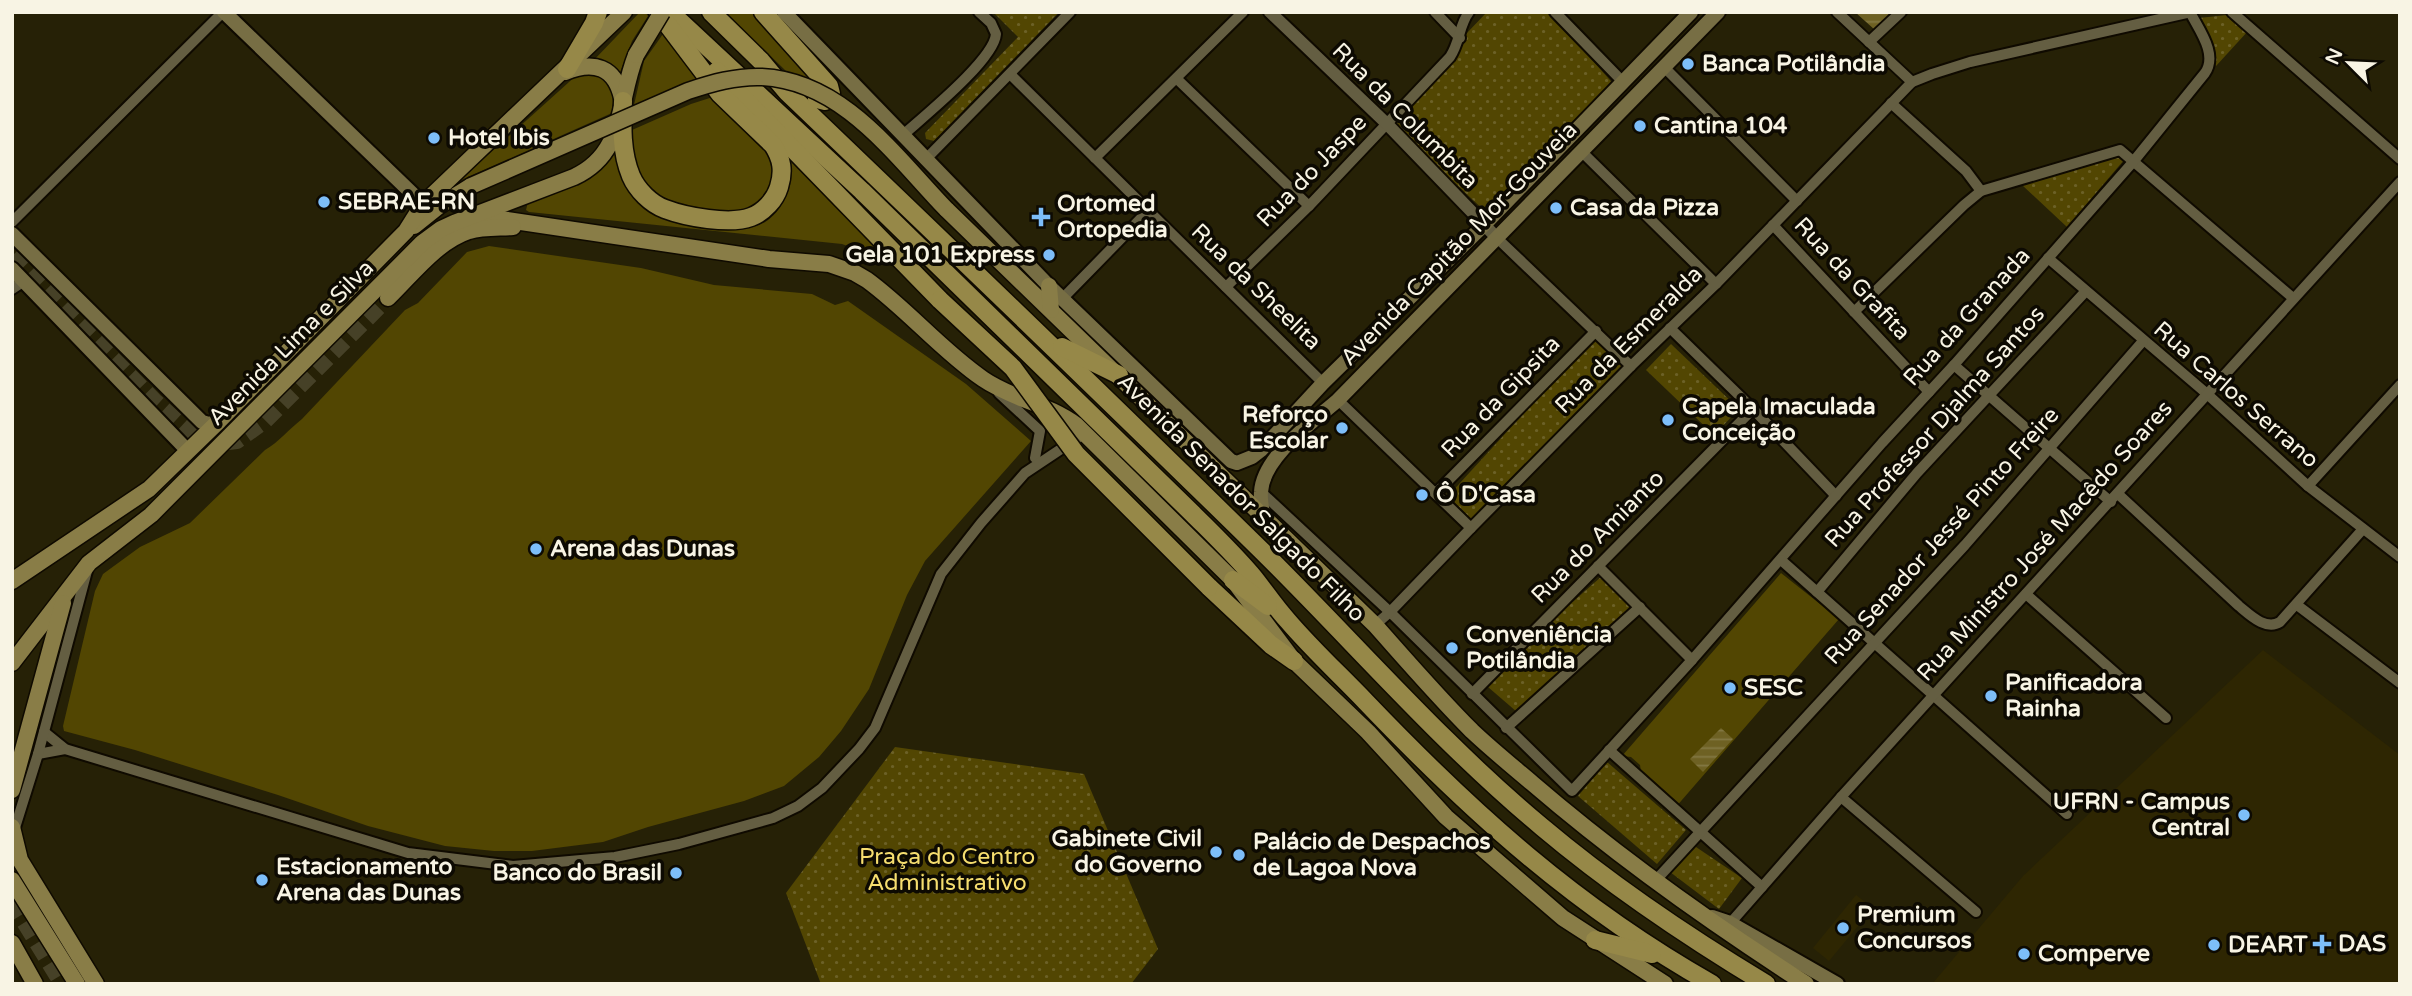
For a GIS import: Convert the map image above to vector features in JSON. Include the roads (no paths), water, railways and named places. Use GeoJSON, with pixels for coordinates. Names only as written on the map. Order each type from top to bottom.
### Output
{"type":"FeatureCollection","features":[{"type":"Feature","properties":{"kind":"highway"},"geometry":{"type":"LineString","coordinates":[[564,71],[598,12]]}},
{"type":"Feature","properties":{"kind":"highway"},"geometry":{"type":"LineString","coordinates":[[623,101],[624,153],[631,176],[643,193],[657,205],[698,217],[741,220],[761,212],[774,197],[780,183],[782,167],[779,155],[773,145],[720,94],[664,12]]}},
{"type":"Feature","properties":{"kind":"highway"},"geometry":{"type":"LineString","coordinates":[[664,12],[722,77],[940,300],[1013,368],[1076,454],[1209,587],[1271,645],[1294,661]]}},
{"type":"Feature","properties":{"kind":"highway","name":"Avenida Senador Salgado Filho"},"geometry":{"type":"LineString","coordinates":[[664,12],[862,191],[1193,514],[1237,559],[1288,621],[1391,729],[1494,828],[1586,904],[1664,957],[1712,984]]}},
{"type":"Feature","properties":{"kind":"highway","name":"Avenida Senador Salgado Filho"},"geometry":{"type":"LineString","coordinates":[[711,12],[761,61],[787,92],[1047,340],[1322,610],[1381,674],[1499,789],[1542,827],[1623,890],[1766,984]]}},
{"type":"Feature","properties":{"kind":"highway"},"geometry":{"type":"LineString","coordinates":[[762,12],[829,86],[831,92],[829,99],[825,101],[787,92]]}},
{"type":"Feature","properties":{"kind":"highway"},"geometry":{"type":"LineString","coordinates":[[1047,340],[1119,375]]}},
{"type":"Feature","properties":{"kind":"highway"},"geometry":{"type":"LineString","coordinates":[[1233,580],[1288,621]]}},
{"type":"Feature","properties":{"kind":"highway"},"geometry":{"type":"LineString","coordinates":[[1595,940],[1664,957]]}},
{"type":"Feature","properties":{"kind":"main road"},"geometry":{"type":"LineString","coordinates":[[223,12],[423,204]]}},
{"type":"Feature","properties":{"kind":"main road","name":"Avenida Lima e Silva"},"geometry":{"type":"LineString","coordinates":[[12,581],[149,489],[406,232],[423,204],[624,12]]}},
{"type":"Feature","properties":{"kind":"main road","name":"Avenida Lima e Silva"},"geometry":{"type":"LineString","coordinates":[[12,663],[89,563],[152,515],[422,243],[441,229],[587,171],[607,151],[620,119],[626,82],[636,55],[664,12]]}},
{"type":"Feature","properties":{"kind":"main road"},"geometry":{"type":"LineString","coordinates":[[784,12],[1049,286],[1057,305]]}},
{"type":"Feature","properties":{"kind":"main road"},"geometry":{"type":"LineString","coordinates":[[1323,383],[1484,225],[1691,12]]}},
{"type":"Feature","properties":{"kind":"main road","name":"Avenida Capitão Mor-Gouveia"},"geometry":{"type":"LineString","coordinates":[[1264,520],[1261,492],[1265,475],[1279,454],[1338,400],[1498,239],[1718,12]]}},
{"type":"Feature","properties":{"kind":"main road"},"geometry":{"type":"LineString","coordinates":[[564,71],[584,66],[600,68],[616,80],[623,101]]}},
{"type":"Feature","properties":{"kind":"main road","name":"Avenida Senador Salgado Filho"},"geometry":{"type":"LineString","coordinates":[[406,232],[439,206],[471,186],[688,91],[729,79],[762,77],[786,80],[808,88],[845,108],[862,122],[946,209],[1231,461],[1242,462],[1261,450],[1323,383]]}},
{"type":"Feature","properties":{"kind":"main road"},"geometry":{"type":"LineString","coordinates":[[474,215],[769,259],[814,262],[855,273],[879,289],[983,379],[1017,397],[1060,414],[1085,433],[1233,580],[1294,661],[1368,732],[1413,783],[1481,849],[1563,918],[1665,984]]}},
{"type":"Feature","properties":{"kind":"main road"},"geometry":{"type":"LineString","coordinates":[[388,298],[437,250],[451,240],[470,231],[536,226]]}},
{"type":"Feature","properties":{"kind":"main road"},"geometry":{"type":"LineString","coordinates":[[12,234],[202,422],[209,424],[219,421]]}},
{"type":"Feature","properties":{"kind":"main road"},"geometry":{"type":"LineString","coordinates":[[12,269],[18,285],[187,450]]}},
{"type":"Feature","properties":{"kind":"main road","name":"Avenida Senador Salgado Filho"},"geometry":{"type":"LineString","coordinates":[[1057,305],[1119,375],[1211,464],[1264,520],[1375,625],[1474,733],[1605,844],[1806,984]]}},
{"type":"Feature","properties":{"kind":"main road"},"geometry":{"type":"LineString","coordinates":[[12,790],[65,596]]}},
{"type":"Feature","properties":{"kind":"main road"},"geometry":{"type":"LineString","coordinates":[[13,831],[20,860],[96,984]]}},
{"type":"Feature","properties":{"kind":"main road"},"geometry":{"type":"LineString","coordinates":[[12,880],[77,984]]}},
{"type":"Feature","properties":{"kind":"main road"},"geometry":{"type":"LineString","coordinates":[[1727,927],[1837,984]]}},
{"type":"Feature","properties":{"kind":"main road"},"geometry":{"type":"LineString","coordinates":[[12,943],[35,984]]}},
{"type":"Feature","properties":{"kind":"street"},"geometry":{"type":"LineString","coordinates":[[12,222],[223,12]]}},
{"type":"Feature","properties":{"kind":"street"},"geometry":{"type":"LineString","coordinates":[[902,136],[979,64],[994,44],[996,34],[991,23],[979,12]]}},
{"type":"Feature","properties":{"kind":"street"},"geometry":{"type":"LineString","coordinates":[[925,160],[1070,12]]}},
{"type":"Feature","properties":{"kind":"street"},"geometry":{"type":"LineString","coordinates":[[1095,158],[1243,12]]}},
{"type":"Feature","properties":{"kind":"street","name":"Rua da Columbita"},"geometry":{"type":"LineString","coordinates":[[1270,12],[1387,124],[1498,239],[1631,366]]}},
{"type":"Feature","properties":{"kind":"street"},"geometry":{"type":"LineString","coordinates":[[1435,12],[1460,38]]}},
{"type":"Feature","properties":{"kind":"street","name":"Rua do Jaspe"},"geometry":{"type":"LineString","coordinates":[[1226,287],[1309,206],[1450,57],[1460,38],[1462,23],[1469,12]]}},
{"type":"Feature","properties":{"kind":"street"},"geometry":{"type":"LineString","coordinates":[[1555,12],[1623,82]]}},
{"type":"Feature","properties":{"kind":"street"},"geometry":{"type":"LineString","coordinates":[[1837,12],[1912,82],[1970,62],[2190,12]]}},
{"type":"Feature","properties":{"kind":"street"},"geometry":{"type":"LineString","coordinates":[[1869,42],[1901,12]]}},
{"type":"Feature","properties":{"kind":"street","name":"Rua da Granada"},"geometry":{"type":"LineString","coordinates":[[1572,791],[1692,660],[2133,162],[2209,67],[2209,52],[2190,12]]}},
{"type":"Feature","properties":{"kind":"street"},"geometry":{"type":"LineString","coordinates":[[2232,12],[2400,159]]}},
{"type":"Feature","properties":{"kind":"street"},"geometry":{"type":"LineString","coordinates":[[1664,68],[1797,201]]}},
{"type":"Feature","properties":{"kind":"street","name":"Rua da Sheelita"},"geometry":{"type":"LineString","coordinates":[[1010,74],[1323,383]]}},
{"type":"Feature","properties":{"kind":"street"},"geometry":{"type":"LineString","coordinates":[[1177,79],[1309,206]]}},
{"type":"Feature","properties":{"kind":"street","name":"Rua da Esmeralda"},"geometry":{"type":"LineString","coordinates":[[1375,625],[1631,366],[1716,284],[1912,82]]}},
{"type":"Feature","properties":{"kind":"street"},"geometry":{"type":"LineString","coordinates":[[1891,103],[1966,171],[1981,191]]}},
{"type":"Feature","properties":{"kind":"street"},"geometry":{"type":"LineString","coordinates":[[1854,312],[1981,191],[2120,150],[2293,298]]}},
{"type":"Feature","properties":{"kind":"street"},"geometry":{"type":"LineString","coordinates":[[1582,152],[1716,284]]}},
{"type":"Feature","properties":{"kind":"street","name":"Rua Ministro José Macêdo Soares"},"geometry":{"type":"LineString","coordinates":[[1727,927],[1841,797],[2400,182]]}},
{"type":"Feature","properties":{"kind":"street"},"geometry":{"type":"LineString","coordinates":[[1057,305],[1147,211]]}},
{"type":"Feature","properties":{"kind":"street","name":"Rua da Grafita"},"geometry":{"type":"LineString","coordinates":[[1773,225],[1929,393]]}},
{"type":"Feature","properties":{"kind":"street","name":"Rua Carlos Serrano"},"geometry":{"type":"LineString","coordinates":[[2048,258],[2206,393],[2308,486],[2400,557]]}},
{"type":"Feature","properties":{"kind":"street","name":"Rua Professor Djalma Santos"},"geometry":{"type":"LineString","coordinates":[[1816,592],[1917,473],[2085,292]]}},
{"type":"Feature","properties":{"kind":"street"},"geometry":{"type":"LineString","coordinates":[[1670,328],[1753,409],[1836,496]]}},
{"type":"Feature","properties":{"kind":"street","name":"Rua da Gipsita"},"geometry":{"type":"LineString","coordinates":[[1436,493],[1596,331]]}},
{"type":"Feature","properties":{"kind":"street","name":"Rua Senador Jessé Pinto Freire"},"geometry":{"type":"LineString","coordinates":[[1656,880],[1875,643],[2143,341]]}},
{"type":"Feature","properties":{"kind":"street"},"geometry":{"type":"LineString","coordinates":[[1954,365],[2049,450],[2114,498],[2239,606],[2269,625],[2278,624],[2297,605],[2363,529]]}},
{"type":"Feature","properties":{"kind":"street"},"geometry":{"type":"LineString","coordinates":[[983,379],[1037,426],[1040,437],[1033,463]]}},
{"type":"Feature","properties":{"kind":"street"},"geometry":{"type":"LineString","coordinates":[[2308,486],[2398,391]]}},
{"type":"Feature","properties":{"kind":"street"},"geometry":{"type":"LineString","coordinates":[[1338,400],[1471,528]]}},
{"type":"Feature","properties":{"kind":"street","name":"Rua do Amianto"},"geometry":{"type":"LineString","coordinates":[[1472,694],[1753,409]]}},
{"type":"Feature","properties":{"kind":"street"},"geometry":{"type":"LineString","coordinates":[[44,732],[65,748],[408,853],[482,863],[513,866],[615,857],[720,834],[773,818],[798,806],[822,788],[875,728],[941,574],[1033,463],[1060,414]]}},
{"type":"Feature","properties":{"kind":"street"},"geometry":{"type":"LineString","coordinates":[[1033,463],[1085,433]]}},
{"type":"Feature","properties":{"kind":"street","name":"Avenida Senador Salgado Filho"},"geometry":{"type":"LineString","coordinates":[[1261,492],[1390,612],[1572,791]]}},
{"type":"Feature","properties":{"kind":"street"},"geometry":{"type":"LineString","coordinates":[[1780,561],[2067,814]]}},
{"type":"Feature","properties":{"kind":"street"},"geometry":{"type":"LineString","coordinates":[[13,831],[38,754],[89,563]]}},
{"type":"Feature","properties":{"kind":"street"},"geometry":{"type":"LineString","coordinates":[[1598,566],[1692,660]]}},
{"type":"Feature","properties":{"kind":"street"},"geometry":{"type":"LineString","coordinates":[[2026,594],[2166,718]]}},
{"type":"Feature","properties":{"kind":"street"},"geometry":{"type":"LineString","coordinates":[[2297,605],[2400,683]]}},
{"type":"Feature","properties":{"kind":"street"},"geometry":{"type":"LineString","coordinates":[[1506,728],[1640,607]]}},
{"type":"Feature","properties":{"kind":"street"},"geometry":{"type":"LineString","coordinates":[[38,754],[65,748]]}},
{"type":"Feature","properties":{"kind":"street"},"geometry":{"type":"LineString","coordinates":[[1609,750],[1762,887]]}},
{"type":"Feature","properties":{"kind":"street"},"geometry":{"type":"LineString","coordinates":[[1841,797],[1976,912]]}},
{"type":"Feature","properties":{"kind":"tunnel"},"geometry":{"type":"LineString","coordinates":[[12,256],[156,402],[190,433],[211,444],[237,441],[265,421],[388,298]]}},
{"type":"Feature","properties":{"kind":"tunnel"},"geometry":{"type":"LineString","coordinates":[[12,902],[62,984]]}},
{"type":"Feature","properties":{"kind":"place","name":"Banca Potilândia"},"geometry":{"type":"Point","coordinates":[1688,64]}},
{"type":"Feature","properties":{"kind":"place","name":"Cantina 104"},"geometry":{"type":"Point","coordinates":[1640,126]}},
{"type":"Feature","properties":{"kind":"place","name":"Hotel Ibis"},"geometry":{"type":"Point","coordinates":[434,138]}},
{"type":"Feature","properties":{"kind":"place","name":"SEBRAE-RN"},"geometry":{"type":"Point","coordinates":[324,202]}},
{"type":"Feature","properties":{"kind":"place","name":"Casa da Pizza"},"geometry":{"type":"Point","coordinates":[1556,208]}},
{"type":"Feature","properties":{"kind":"place","name":"Ortomed Ortopedia"},"geometry":{"type":"Point","coordinates":[1041,217]}},
{"type":"Feature","properties":{"kind":"place","name":"Gela 101 Express"},"geometry":{"type":"Point","coordinates":[1049,255]}},
{"type":"Feature","properties":{"kind":"place","name":"Capela Imaculada Conceição"},"geometry":{"type":"Point","coordinates":[1668,420]}},
{"type":"Feature","properties":{"kind":"place","name":"Reforço Escolar"},"geometry":{"type":"Point","coordinates":[1342,428]}},
{"type":"Feature","properties":{"kind":"place","name":"Ô D'Casa"},"geometry":{"type":"Point","coordinates":[1422,495]}},
{"type":"Feature","properties":{"kind":"place","name":"Arena das Dunas"},"geometry":{"type":"Point","coordinates":[536,549]}},
{"type":"Feature","properties":{"kind":"place","name":"Conveniência Potilândia"},"geometry":{"type":"Point","coordinates":[1452,648]}},
{"type":"Feature","properties":{"kind":"place","name":"SESC"},"geometry":{"type":"Point","coordinates":[1730,688]}},
{"type":"Feature","properties":{"kind":"place","name":"Panificadora Rainha"},"geometry":{"type":"Point","coordinates":[1991,696]}},
{"type":"Feature","properties":{"kind":"place","name":"UFRN - Campus Central"},"geometry":{"type":"Point","coordinates":[2244,815]}},
{"type":"Feature","properties":{"kind":"place","name":"Gabinete Civil do Governo"},"geometry":{"type":"Point","coordinates":[1216,852]}},
{"type":"Feature","properties":{"kind":"place","name":"Palácio de Despachos de Lagoa Nova"},"geometry":{"type":"Point","coordinates":[1239,855]}},
{"type":"Feature","properties":{"kind":"place","name":"Banco do Brasil"},"geometry":{"type":"Point","coordinates":[676,873]}},
{"type":"Feature","properties":{"kind":"place","name":"Estacionamento Arena das Dunas"},"geometry":{"type":"Point","coordinates":[262,880]}},
{"type":"Feature","properties":{"kind":"place","name":"Premium Concursos"},"geometry":{"type":"Point","coordinates":[1843,928]}},
{"type":"Feature","properties":{"kind":"place","name":"DAS"},"geometry":{"type":"Point","coordinates":[2322,944]}},
{"type":"Feature","properties":{"kind":"place","name":"DEART"},"geometry":{"type":"Point","coordinates":[2214,945]}},
{"type":"Feature","properties":{"kind":"place","name":"Comperve"},"geometry":{"type":"Point","coordinates":[2024,954]}},
{"type":"Feature","properties":{"kind":"park label","name":"Praça do Centro Administrativo"},"geometry":{"type":"Point","coordinates":[947,870]}}]}
